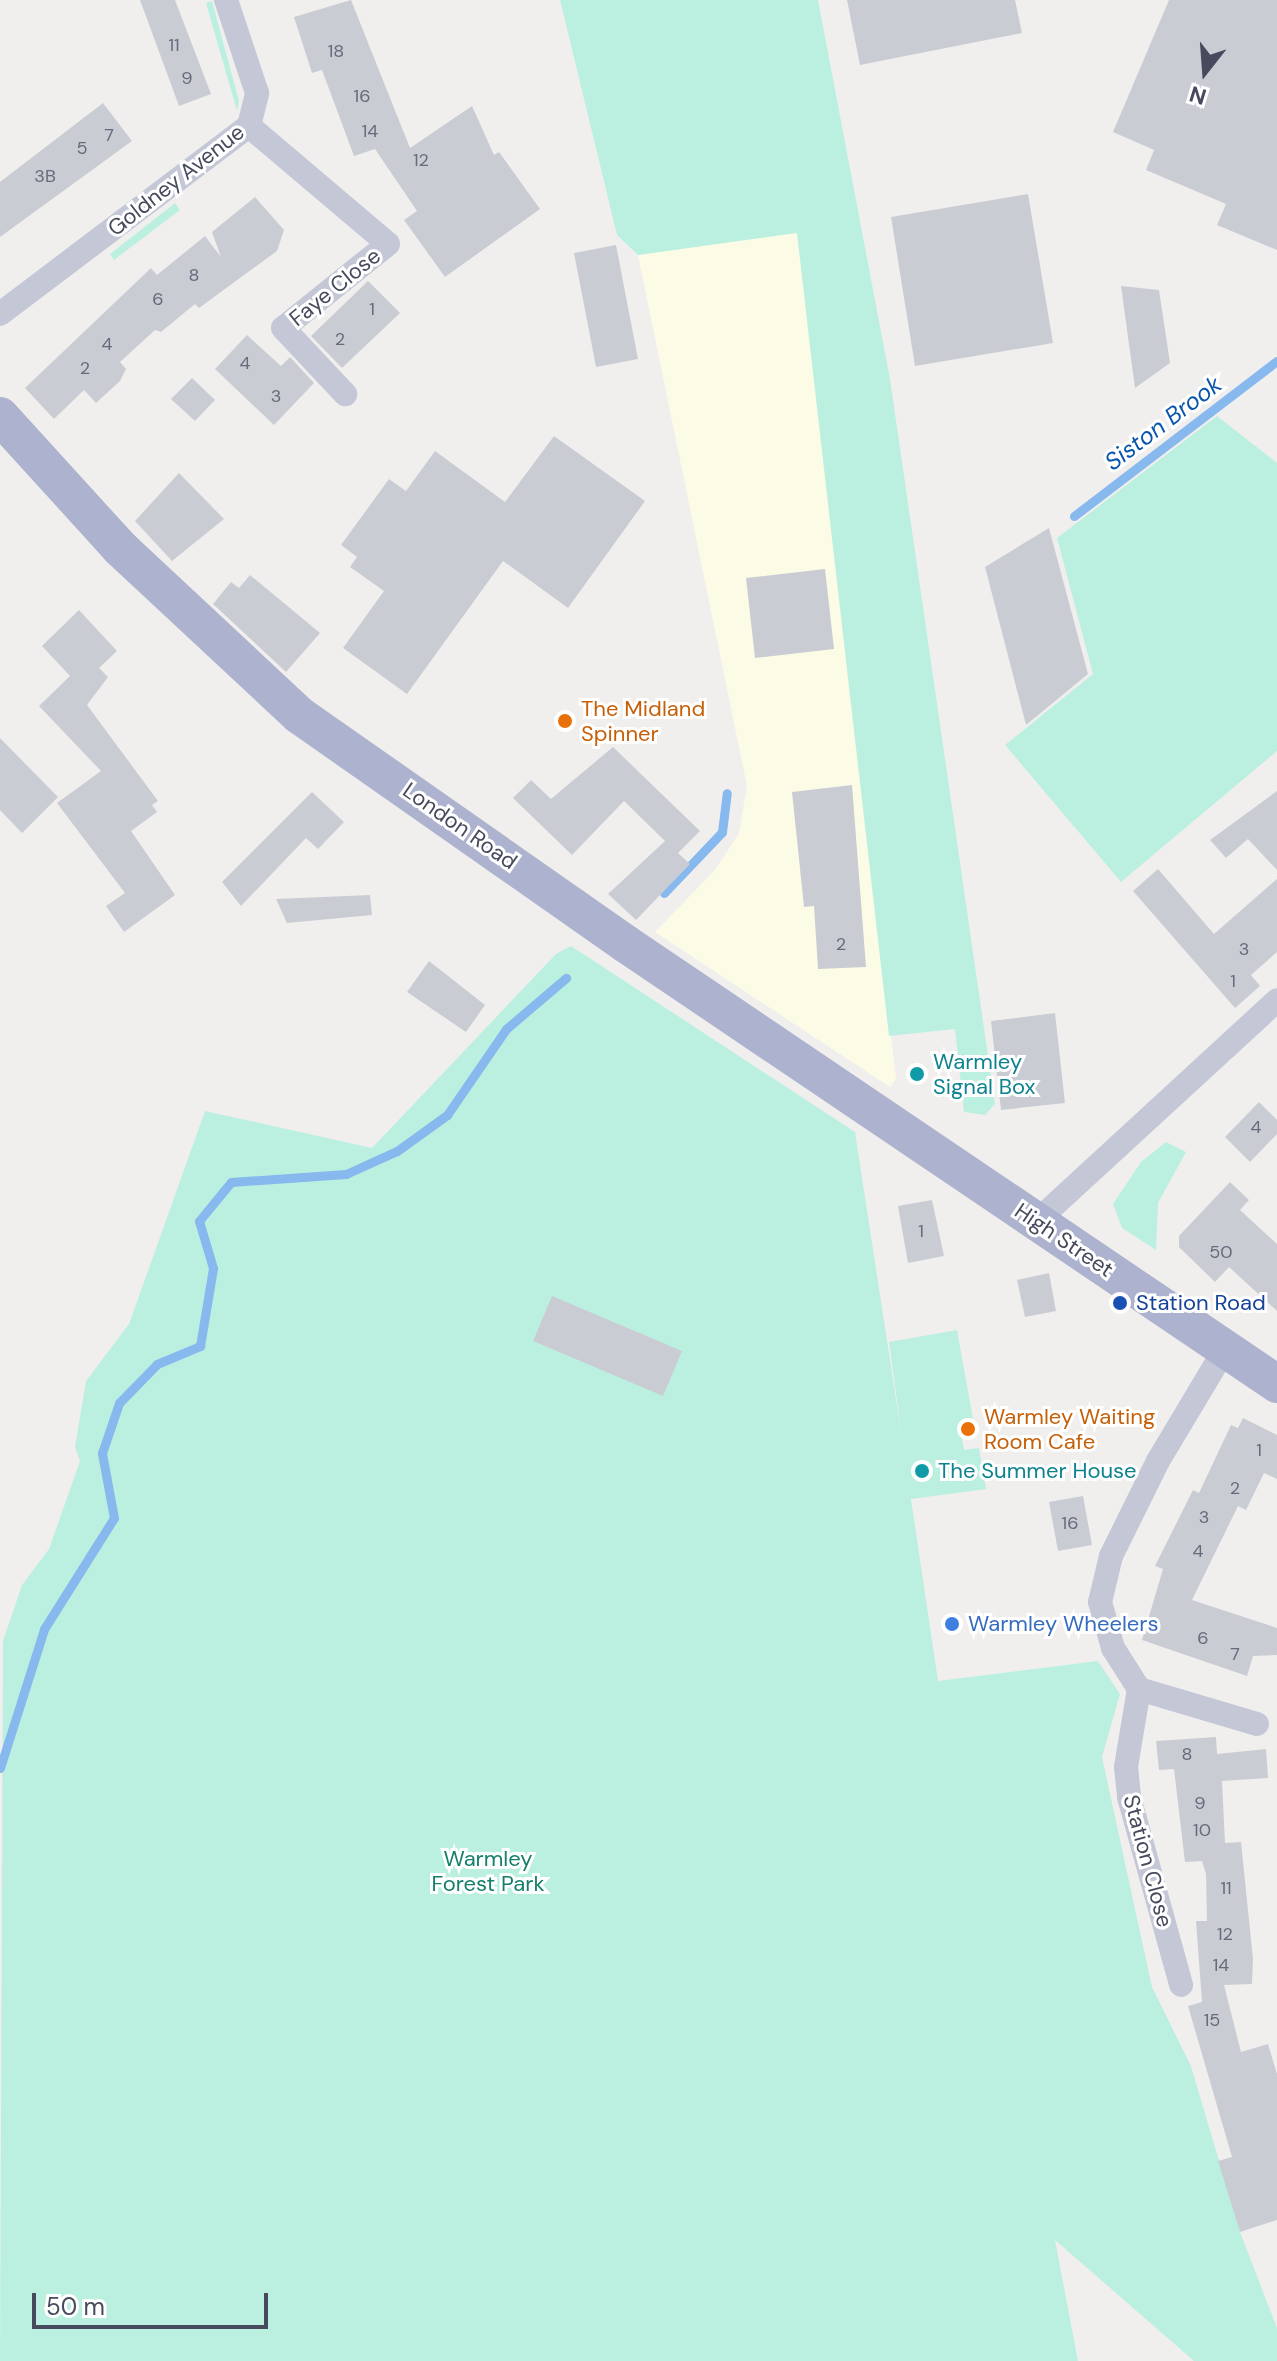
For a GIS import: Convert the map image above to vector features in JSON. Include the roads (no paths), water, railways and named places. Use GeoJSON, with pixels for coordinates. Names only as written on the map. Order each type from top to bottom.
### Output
{"type":"FeatureCollection","features":[{"type":"Feature","properties":{"kind":"main road","name":"London Road"},"geometry":{"type":"LineString","coordinates":[[0,416],[120,548],[299,715],[971,1177]]}},
{"type":"Feature","properties":{"kind":"main road","name":"High Street"},"geometry":{"type":"LineString","coordinates":[[971,1177],[1277,1384]]}},
{"type":"Feature","properties":{"kind":"street","name":"Goldney Avenue"},"geometry":{"type":"LineString","coordinates":[[0,314],[249,126],[257,93],[226,0]]}},
{"type":"Feature","properties":{"kind":"street","name":"Faye Close"},"geometry":{"type":"LineString","coordinates":[[249,126],[388,244],[283,328],[345,394]]}},
{"type":"Feature","properties":{"kind":"street"},"geometry":{"type":"LineString","coordinates":[[1037,1221],[1277,1000]]}},
{"type":"Feature","properties":{"kind":"street"},"geometry":{"type":"LineString","coordinates":[[1225,1349],[1158,1461],[1111,1556],[1100,1602],[1113,1648],[1139,1689],[1257,1724]]}},
{"type":"Feature","properties":{"kind":"street","name":"Station Close"},"geometry":{"type":"LineString","coordinates":[[1139,1689],[1126,1767],[1129,1797],[1181,1985]]}},
{"type":"Feature","properties":{"kind":"waterway","name":"Siston Brook"},"geometry":{"type":"LineString","coordinates":[[1074,516],[1277,361]]}},
{"type":"Feature","properties":{"kind":"waterway","name":"Siston Brook"},"geometry":{"type":"LineString","coordinates":[[664,893],[722,832],[727,793]]}},
{"type":"Feature","properties":{"kind":"waterway","name":"Siston Brook"},"geometry":{"type":"LineString","coordinates":[[0,1768],[44,1629],[114,1518],[102,1453],[119,1403],[157,1364],[200,1346],[213,1268],[199,1221],[231,1182],[346,1174],[397,1151],[447,1115],[506,1029],[566,978]]}},
{"type":"Feature","properties":{"kind":"place","name":"The Midland Spinner"},"geometry":{"type":"Point","coordinates":[565,721]}},
{"type":"Feature","properties":{"kind":"place","name":"Warmley Signal Box"},"geometry":{"type":"Point","coordinates":[917,1074]}},
{"type":"Feature","properties":{"kind":"place","name":"Station Road"},"geometry":{"type":"Point","coordinates":[1120,1303]}},
{"type":"Feature","properties":{"kind":"place","name":"Warmley Waiting Room Cafe"},"geometry":{"type":"Point","coordinates":[968,1429]}},
{"type":"Feature","properties":{"kind":"place","name":"The Summer House"},"geometry":{"type":"Point","coordinates":[922,1471]}},
{"type":"Feature","properties":{"kind":"place","name":"Warmley Wheelers"},"geometry":{"type":"Point","coordinates":[952,1624]}},
{"type":"Feature","properties":{"kind":"park label","name":"Warmley Forest Park"},"geometry":{"type":"Point","coordinates":[488,1870]}}]}
